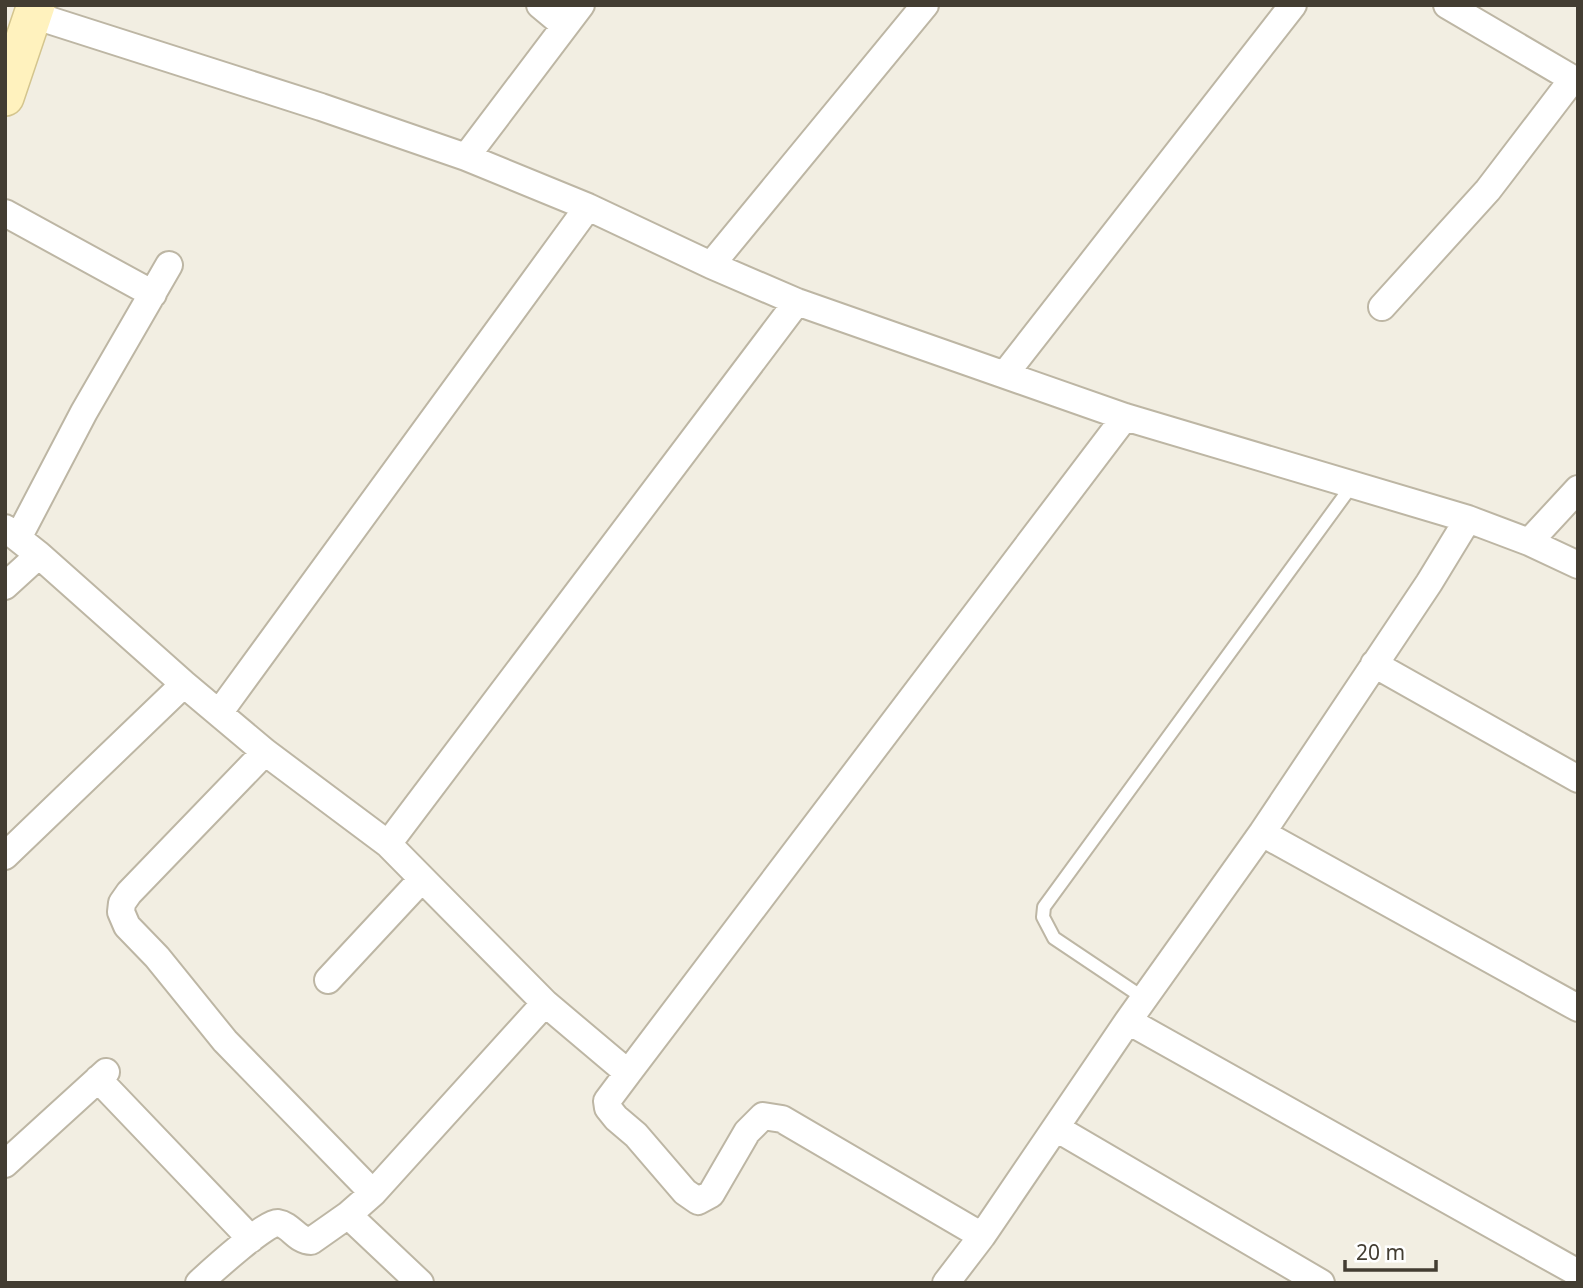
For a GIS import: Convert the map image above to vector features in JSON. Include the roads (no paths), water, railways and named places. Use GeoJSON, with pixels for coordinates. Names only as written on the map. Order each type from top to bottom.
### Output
{"type":"FeatureCollection","features":[{"type":"Feature","properties":{"kind":"street"},"geometry":{"type":"LineString","coordinates":[[466,157],[573,15],[540,5]]}},
{"type":"Feature","properties":{"kind":"street"},"geometry":{"type":"LineString","coordinates":[[711,265],[925,5]]}},
{"type":"Feature","properties":{"kind":"street"},"geometry":{"type":"LineString","coordinates":[[1005,374],[1293,5]]}},
{"type":"Feature","properties":{"kind":"street"},"geometry":{"type":"LineString","coordinates":[[1382,307],[1488,190],[1575,81],[1447,5]]}},
{"type":"Feature","properties":{"kind":"street"},"geometry":{"type":"LineString","coordinates":[[5,97],[25,9],[466,157],[588,207],[797,302],[1125,417],[1468,519],[1529,542],[1578,565]]}},
{"type":"Feature","properties":{"kind":"street"},"geometry":{"type":"LineString","coordinates":[[219,713],[588,207]]}},
{"type":"Feature","properties":{"kind":"street"},"geometry":{"type":"LineString","coordinates":[[5,213],[153,294]]}},
{"type":"Feature","properties":{"kind":"street"},"geometry":{"type":"LineString","coordinates":[[169,265],[12,533],[265,752],[388,844],[545,1003],[628,1073]]}},
{"type":"Feature","properties":{"kind":"street"},"geometry":{"type":"LineString","coordinates":[[388,844],[797,302]]}},
{"type":"Feature","properties":{"kind":"street"},"geometry":{"type":"LineString","coordinates":[[982,1236],[782,1119],[763,1116],[747,1132],[710,1194],[698,1201],[685,1192],[636,1135],[615,1118],[607,1101],[1125,417]]}},
{"type":"Feature","properties":{"kind":"street"},"geometry":{"type":"LineString","coordinates":[[1529,542],[1578,489]]}},
{"type":"Feature","properties":{"kind":"street"},"geometry":{"type":"LineString","coordinates":[[946,1283],[982,1236],[1128,1021],[1262,834],[1429,583],[1468,519]]}},
{"type":"Feature","properties":{"kind":"street"},"geometry":{"type":"LineString","coordinates":[[5,586],[39,555]]}},
{"type":"Feature","properties":{"kind":"street"},"geometry":{"type":"LineString","coordinates":[[1374,664],[1578,779]]}},
{"type":"Feature","properties":{"kind":"street"},"geometry":{"type":"LineString","coordinates":[[5,856],[184,684]]}},
{"type":"Feature","properties":{"kind":"street"},"geometry":{"type":"LineString","coordinates":[[265,752],[129,893],[122,903],[121,912],[127,926],[157,957],[225,1041],[373,1193]]}},
{"type":"Feature","properties":{"kind":"street"},"geometry":{"type":"LineString","coordinates":[[1262,834],[1578,1008]]}},
{"type":"Feature","properties":{"kind":"street"},"geometry":{"type":"LineString","coordinates":[[328,980],[422,879]]}},
{"type":"Feature","properties":{"kind":"street"},"geometry":{"type":"LineString","coordinates":[[199,1283],[273,1222],[286,1226],[304,1241],[311,1241],[348,1215],[373,1193],[545,1003]]}},
{"type":"Feature","properties":{"kind":"street"},"geometry":{"type":"LineString","coordinates":[[1128,1021],[1578,1273]]}},
{"type":"Feature","properties":{"kind":"street"},"geometry":{"type":"LineString","coordinates":[[5,1164],[102,1075],[251,1239]]}},
{"type":"Feature","properties":{"kind":"street"},"geometry":{"type":"LineString","coordinates":[[1056,1128],[1321,1283]]}},
{"type":"Feature","properties":{"kind":"street"},"geometry":{"type":"LineString","coordinates":[[348,1215],[421,1283]]}},
{"type":"Feature","properties":{"kind":"lane"},"geometry":{"type":"LineString","coordinates":[[1145,999],[1054,938],[1043,917],[1044,907],[1353,484]]}}]}
